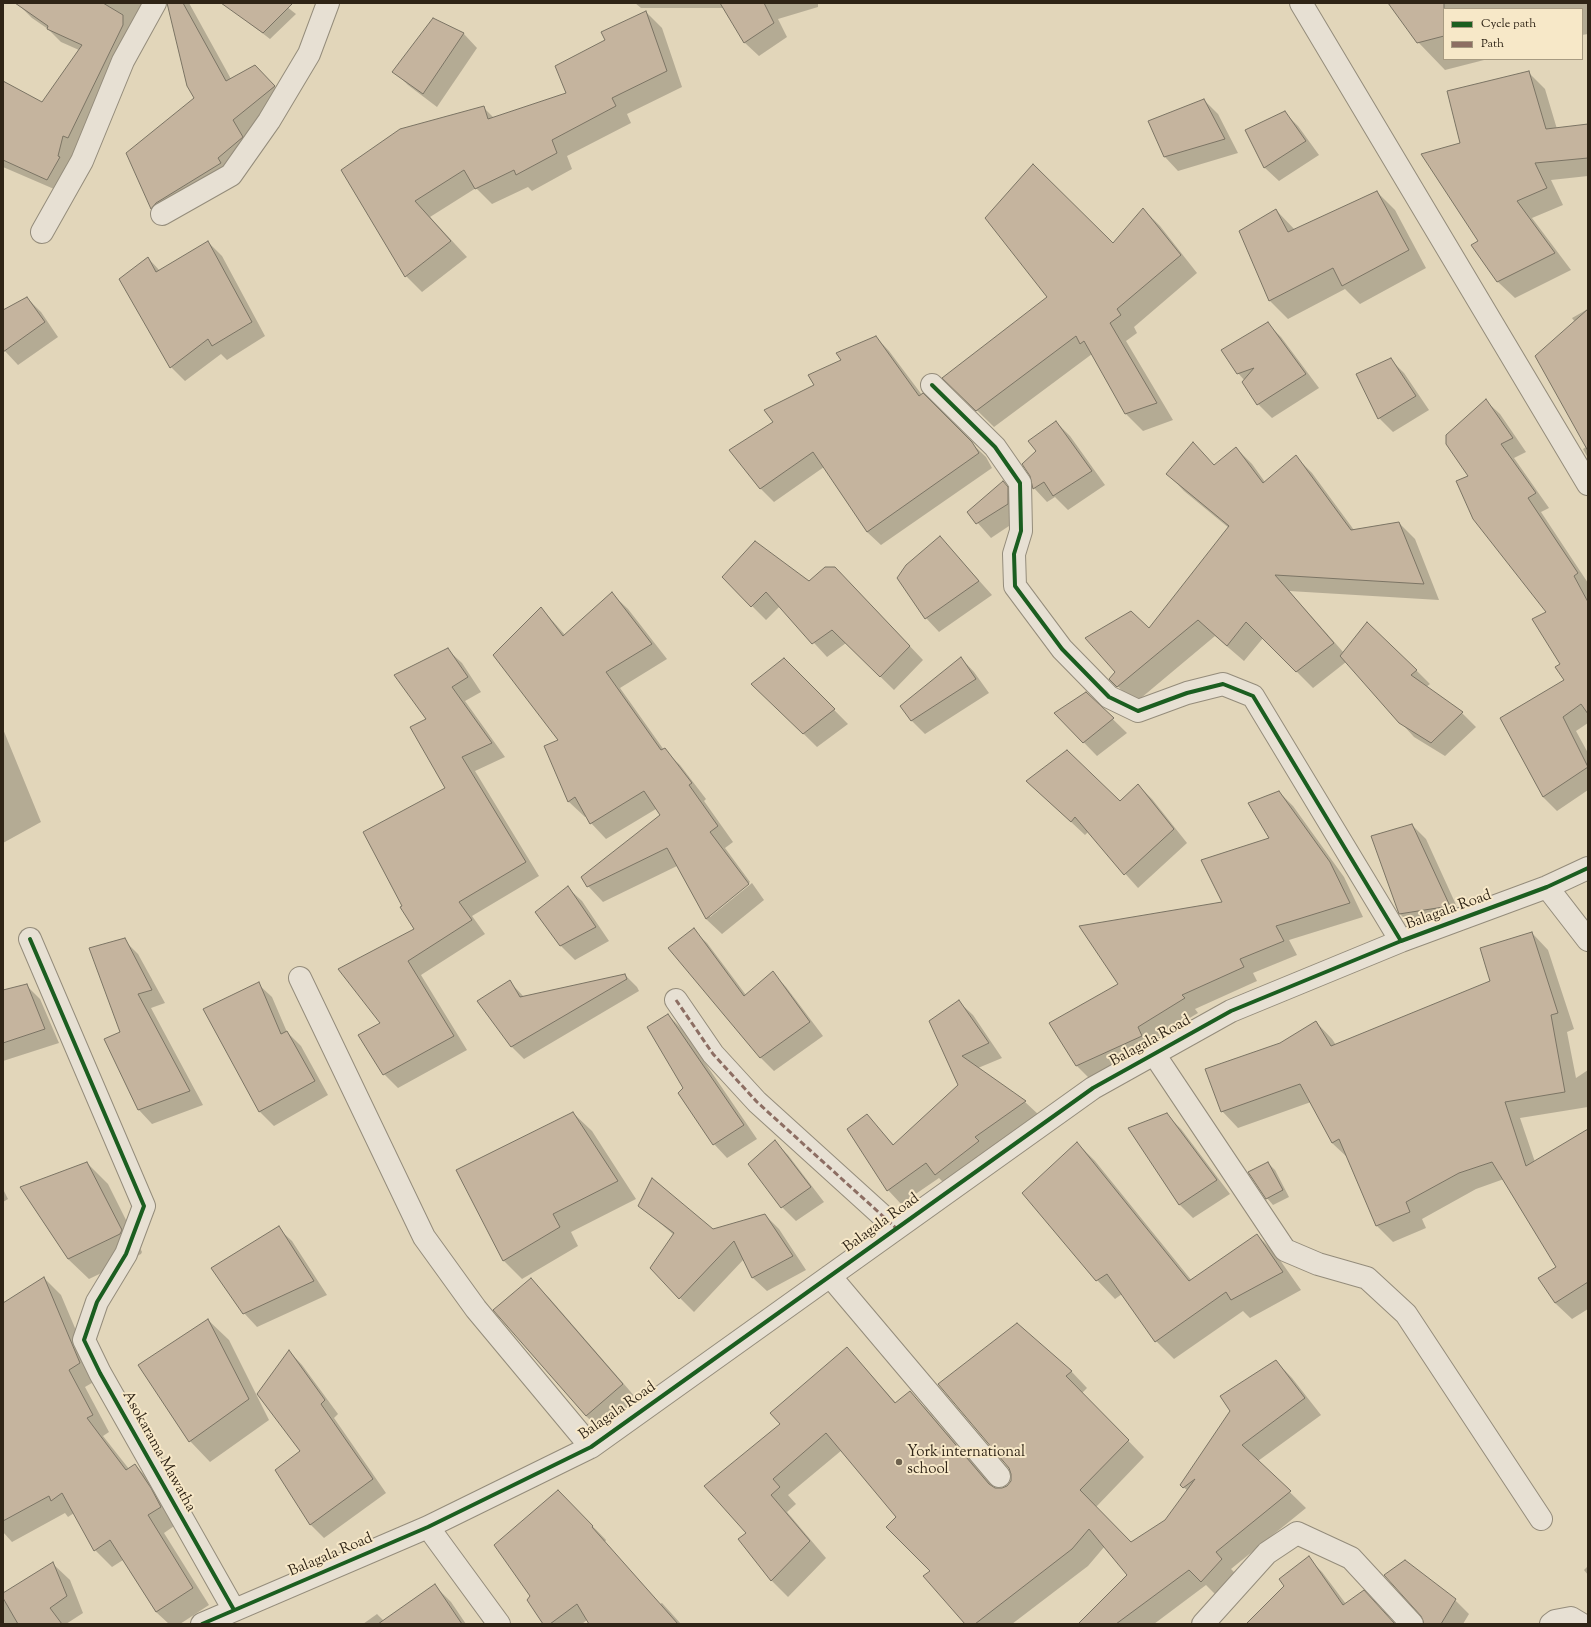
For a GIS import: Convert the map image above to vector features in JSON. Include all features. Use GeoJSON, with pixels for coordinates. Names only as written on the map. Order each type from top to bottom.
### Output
{"type":"FeatureCollection","features":[{"type":"Feature","properties":{"kind":"street"},"geometry":{"type":"LineString","coordinates":[[42,232],[82,162],[123,60],[155,3]]}},
{"type":"Feature","properties":{"kind":"street"},"geometry":{"type":"LineString","coordinates":[[162,214],[231,174],[269,121],[309,54],[328,3]]}},
{"type":"Feature","properties":{"kind":"street"},"geometry":{"type":"LineString","coordinates":[[1301,3],[1588,484]]}},
{"type":"Feature","properties":{"kind":"street"},"geometry":{"type":"LineString","coordinates":[[932,385],[995,447],[1020,483],[1021,531],[1014,554],[1015,586],[1062,649],[1109,697],[1138,711],[1187,693],[1223,684],[1253,696],[1401,941]]}},
{"type":"Feature","properties":{"kind":"street","name":"Balagala Road"},"geometry":{"type":"LineString","coordinates":[[202,1624],[428,1527],[591,1447],[1093,1088],[1231,1011],[1401,941],[1547,887],[1588,868]]}},
{"type":"Feature","properties":{"kind":"street"},"geometry":{"type":"LineString","coordinates":[[1547,887],[1588,940]]}},
{"type":"Feature","properties":{"kind":"street","name":"Asokarama Mawatha"},"geometry":{"type":"LineString","coordinates":[[30,939],[144,1206],[126,1254],[97,1302],[84,1340],[100,1373],[234,1610]]}},
{"type":"Feature","properties":{"kind":"street"},"geometry":{"type":"LineString","coordinates":[[300,978],[424,1237],[476,1309],[591,1447]]}},
{"type":"Feature","properties":{"kind":"street"},"geometry":{"type":"LineString","coordinates":[[676,1000],[713,1054],[758,1102],[896,1228]]}},
{"type":"Feature","properties":{"kind":"street"},"geometry":{"type":"LineString","coordinates":[[1154,1054],[1284,1250],[1318,1264],[1367,1278],[1406,1314],[1541,1519]]}},
{"type":"Feature","properties":{"kind":"street"},"geometry":{"type":"LineString","coordinates":[[830,1276],[999,1476]]}},
{"type":"Feature","properties":{"kind":"street"},"geometry":{"type":"LineString","coordinates":[[428,1527],[499,1624]]}},
{"type":"Feature","properties":{"kind":"street"},"geometry":{"type":"LineString","coordinates":[[1203,1624],[1266,1553],[1297,1533],[1351,1558],[1412,1624]]}},
{"type":"Feature","properties":{"kind":"street"},"geometry":{"type":"LineString","coordinates":[[1551,1624],[1555,1621],[1571,1618],[1581,1624]]}},
{"type":"Feature","properties":{"kind":"building"},"geometry":{"type":"Polygon","coordinates":[[[15,3],[103,3],[123,15],[123,25],[68,138],[63,136],[58,156],[60,157],[47,180],[3,160],[3,81],[42,102],[82,45],[47,29],[48,26],[15,3]]]}},
{"type":"Feature","properties":{"kind":"building"},"geometry":{"type":"Polygon","coordinates":[[[167,3],[183,3],[226,81],[255,65],[275,86],[233,120],[243,137],[218,158],[221,163],[156,203],[151,209],[126,153],[194,98],[187,86],[167,3]]]}},
{"type":"Feature","properties":{"kind":"building"},"geometry":{"type":"Polygon","coordinates":[[[221,3],[293,3],[263,33],[221,3]]]}},
{"type":"Feature","properties":{"kind":"building"},"geometry":{"type":"Polygon","coordinates":[[[720,3],[764,3],[774,23],[744,43],[720,3]]]}},
{"type":"Feature","properties":{"kind":"building"},"geometry":{"type":"Polygon","coordinates":[[[1388,3],[1444,3],[1443,36],[1417,43],[1388,3]]]}},
{"type":"Feature","properties":{"kind":"building"},"geometry":{"type":"Polygon","coordinates":[[[646,11],[667,71],[612,98],[616,106],[552,140],[557,153],[516,175],[514,170],[475,189],[464,170],[415,201],[451,241],[405,277],[341,170],[400,129],[484,106],[488,119],[566,93],[555,66],[605,40],[601,32],[646,11]]]}},
{"type":"Feature","properties":{"kind":"building"},"geometry":{"type":"Polygon","coordinates":[[[433,18],[464,33],[423,94],[392,72],[433,18]]]}},
{"type":"Feature","properties":{"kind":"building"},"geometry":{"type":"Polygon","coordinates":[[[1529,71],[1546,129],[1588,124],[1588,158],[1535,163],[1547,188],[1517,201],[1555,253],[1497,282],[1471,245],[1478,241],[1421,154],[1460,143],[1447,91],[1529,71]]]}},
{"type":"Feature","properties":{"kind":"building"},"geometry":{"type":"Polygon","coordinates":[[[1204,99],[1225,139],[1164,157],[1148,121],[1204,99]]]}},
{"type":"Feature","properties":{"kind":"building"},"geometry":{"type":"Polygon","coordinates":[[[1285,111],[1306,141],[1264,168],[1245,130],[1285,111]]]}},
{"type":"Feature","properties":{"kind":"building"},"geometry":{"type":"Polygon","coordinates":[[[1033,164],[1113,243],[1143,208],[1181,255],[1117,309],[1121,315],[1110,323],[1157,403],[1125,414],[1084,341],[1080,344],[1076,336],[976,411],[942,378],[1047,297],[985,218],[1033,164]]]}},
{"type":"Feature","properties":{"kind":"building"},"geometry":{"type":"Polygon","coordinates":[[[1377,191],[1409,250],[1342,286],[1333,268],[1269,301],[1239,231],[1276,209],[1288,232],[1377,191]]]}},
{"type":"Feature","properties":{"kind":"building"},"geometry":{"type":"Polygon","coordinates":[[[208,241],[252,322],[212,346],[208,339],[170,368],[119,279],[148,257],[156,272],[208,241]]]}},
{"type":"Feature","properties":{"kind":"building"},"geometry":{"type":"Polygon","coordinates":[[[27,297],[45,322],[3,352],[3,310],[27,297]]]}},
{"type":"Feature","properties":{"kind":"building"},"geometry":{"type":"Polygon","coordinates":[[[1588,309],[1588,451],[1535,356],[1588,309]]]}},
{"type":"Feature","properties":{"kind":"building"},"geometry":{"type":"Polygon","coordinates":[[[1268,322],[1306,374],[1257,405],[1242,382],[1254,368],[1237,374],[1221,350],[1268,322]]]}},
{"type":"Feature","properties":{"kind":"building"},"geometry":{"type":"Polygon","coordinates":[[[876,336],[919,396],[923,393],[972,442],[979,453],[867,532],[813,452],[760,489],[729,450],[773,422],[764,410],[814,385],[808,375],[841,360],[836,353],[876,336]]]}},
{"type":"Feature","properties":{"kind":"building"},"geometry":{"type":"Polygon","coordinates":[[[1391,358],[1416,396],[1378,419],[1356,374],[1391,358]]]}},
{"type":"Feature","properties":{"kind":"building"},"geometry":{"type":"Polygon","coordinates":[[[1486,399],[1513,438],[1501,444],[1536,493],[1528,498],[1578,573],[1574,576],[1588,602],[1588,714],[1581,704],[1563,717],[1588,767],[1543,797],[1500,718],[1564,680],[1555,667],[1560,664],[1532,619],[1546,612],[1473,519],[1456,481],[1468,476],[1446,444],[1446,435],[1486,399]]]}},
{"type":"Feature","properties":{"kind":"building"},"geometry":{"type":"Polygon","coordinates":[[[1056,421],[1092,471],[1053,496],[1044,482],[1033,489],[1030,476],[1022,464],[1036,451],[1028,441],[1056,421]]]}},
{"type":"Feature","properties":{"kind":"building"},"geometry":{"type":"Polygon","coordinates":[[[1193,442],[1214,465],[1236,447],[1263,483],[1296,455],[1351,530],[1399,522],[1424,584],[1275,575],[1334,643],[1296,672],[1246,622],[1227,646],[1198,620],[1117,687],[1109,679],[1115,672],[1085,638],[1131,611],[1149,628],[1229,526],[1166,474],[1193,442]]]}},
{"type":"Feature","properties":{"kind":"building"},"geometry":{"type":"Polygon","coordinates":[[[1003,481],[1008,487],[1008,504],[976,524],[967,512],[1003,481]]]}},
{"type":"Feature","properties":{"kind":"building"},"geometry":{"type":"Polygon","coordinates":[[[940,536],[979,581],[925,619],[897,578],[906,565],[940,536]]]}},
{"type":"Feature","properties":{"kind":"building"},"geometry":{"type":"Polygon","coordinates":[[[755,541],[809,581],[825,567],[835,567],[910,646],[880,677],[832,630],[812,644],[766,592],[751,607],[722,577],[755,541]]]}},
{"type":"Feature","properties":{"kind":"building"},"geometry":{"type":"Polygon","coordinates":[[[612,592],[652,644],[606,672],[661,750],[665,748],[692,783],[689,785],[718,826],[710,832],[749,884],[706,919],[667,848],[587,887],[581,877],[660,815],[644,791],[590,824],[575,797],[568,802],[544,746],[558,740],[493,655],[541,607],[563,636],[612,592]]]}},
{"type":"Feature","properties":{"kind":"building"},"geometry":{"type":"Polygon","coordinates":[[[1367,622],[1417,670],[1411,675],[1463,712],[1431,743],[1399,723],[1340,656],[1367,622]]]}},
{"type":"Feature","properties":{"kind":"building"},"geometry":{"type":"Polygon","coordinates":[[[448,648],[468,677],[452,687],[492,743],[462,757],[526,862],[459,902],[472,920],[408,961],[454,1036],[383,1075],[358,1035],[380,1023],[338,969],[414,929],[400,907],[402,906],[363,832],[445,788],[410,727],[426,719],[394,675],[448,648]]]}},
{"type":"Feature","properties":{"kind":"building"},"geometry":{"type":"Polygon","coordinates":[[[961,657],[976,679],[911,721],[900,706],[961,657]]]}},
{"type":"Feature","properties":{"kind":"building"},"geometry":{"type":"Polygon","coordinates":[[[784,658],[835,709],[803,734],[751,684],[784,658]]]}},
{"type":"Feature","properties":{"kind":"building"},"geometry":{"type":"Polygon","coordinates":[[[1086,692],[1114,718],[1083,743],[1054,713],[1086,692]]]}},
{"type":"Feature","properties":{"kind":"building"},"geometry":{"type":"Polygon","coordinates":[[[1067,750],[1120,801],[1138,784],[1174,829],[1124,875],[1075,817],[1071,822],[1026,781],[1067,750]]]}},
{"type":"Feature","properties":{"kind":"building"},"geometry":{"type":"Polygon","coordinates":[[[1279,791],[1330,862],[1350,903],[1276,926],[1284,941],[1240,959],[1244,967],[1182,995],[1185,998],[1138,1027],[1142,1036],[1076,1066],[1049,1023],[1118,984],[1079,926],[1222,902],[1201,860],[1269,838],[1248,803],[1279,791]]]}},
{"type":"Feature","properties":{"kind":"building"},"geometry":{"type":"Polygon","coordinates":[[[1412,824],[1450,906],[1399,914],[1371,836],[1412,824]]]}},
{"type":"Feature","properties":{"kind":"building"},"geometry":{"type":"Polygon","coordinates":[[[568,886],[596,927],[560,946],[535,912],[568,886]]]}},
{"type":"Feature","properties":{"kind":"building"},"geometry":{"type":"Polygon","coordinates":[[[694,928],[744,996],[773,971],[810,1022],[760,1058],[668,948],[694,928]]]}},
{"type":"Feature","properties":{"kind":"building"},"geometry":{"type":"Polygon","coordinates":[[[1532,932],[1558,1013],[1551,1015],[1565,1092],[1505,1102],[1526,1166],[1588,1129],[1588,1282],[1555,1303],[1538,1278],[1556,1267],[1492,1162],[1459,1173],[1406,1202],[1410,1212],[1376,1226],[1339,1139],[1332,1143],[1300,1084],[1221,1112],[1205,1069],[1280,1043],[1316,1021],[1331,1046],[1490,981],[1480,948],[1532,932]]]}},
{"type":"Feature","properties":{"kind":"building"},"geometry":{"type":"Polygon","coordinates":[[[125,938],[152,990],[138,994],[190,1091],[138,1110],[104,1039],[120,1032],[89,948],[125,938]]]}},
{"type":"Feature","properties":{"kind":"building"},"geometry":{"type":"Polygon","coordinates":[[[625,974],[627,979],[511,1047],[477,1001],[510,980],[520,997],[625,974]]]}},
{"type":"Feature","properties":{"kind":"building"},"geometry":{"type":"Polygon","coordinates":[[[259,982],[281,1034],[287,1031],[315,1081],[259,1112],[203,1009],[259,982]]]}},
{"type":"Feature","properties":{"kind":"building"},"geometry":{"type":"Polygon","coordinates":[[[27,984],[45,1029],[3,1043],[3,990],[27,984]]]}},
{"type":"Feature","properties":{"kind":"building"},"geometry":{"type":"Polygon","coordinates":[[[959,1000],[989,1043],[962,1056],[1026,1101],[975,1137],[979,1141],[935,1175],[926,1163],[887,1191],[847,1129],[867,1114],[893,1145],[958,1085],[929,1021],[959,1000]]]}},
{"type":"Feature","properties":{"kind":"building"},"geometry":{"type":"Polygon","coordinates":[[[668,1014],[744,1125],[713,1145],[678,1093],[683,1088],[647,1027],[668,1014]]]}},
{"type":"Feature","properties":{"kind":"building"},"geometry":{"type":"Polygon","coordinates":[[[573,1112],[618,1181],[553,1214],[560,1227],[503,1261],[456,1170],[573,1112]]]}},
{"type":"Feature","properties":{"kind":"building"},"geometry":{"type":"Polygon","coordinates":[[[1167,1113],[1217,1180],[1179,1205],[1128,1128],[1167,1113]]]}},
{"type":"Feature","properties":{"kind":"building"},"geometry":{"type":"Polygon","coordinates":[[[775,1140],[811,1187],[781,1208],[748,1164],[775,1140]]]}},
{"type":"Feature","properties":{"kind":"building"},"geometry":{"type":"Polygon","coordinates":[[[1077,1142],[1189,1281],[1257,1234],[1283,1272],[1231,1300],[1226,1292],[1155,1342],[1107,1274],[1096,1281],[1022,1193],[1077,1142]]]}},
{"type":"Feature","properties":{"kind":"building"},"geometry":{"type":"Polygon","coordinates":[[[87,1162],[122,1230],[120,1234],[68,1259],[20,1187],[87,1162]]]}},
{"type":"Feature","properties":{"kind":"building"},"geometry":{"type":"Polygon","coordinates":[[[1268,1162],[1283,1190],[1266,1199],[1248,1172],[1268,1162]]]}},
{"type":"Feature","properties":{"kind":"building"},"geometry":{"type":"Polygon","coordinates":[[[652,1178],[713,1229],[765,1214],[793,1256],[752,1278],[734,1241],[679,1299],[650,1268],[674,1233],[638,1206],[652,1178]]]}},
{"type":"Feature","properties":{"kind":"building"},"geometry":{"type":"Polygon","coordinates":[[[279,1226],[314,1281],[243,1314],[211,1268],[279,1226]]]}},
{"type":"Feature","properties":{"kind":"building"},"geometry":{"type":"Polygon","coordinates":[[[44,1277],[80,1363],[69,1370],[93,1415],[87,1418],[126,1470],[135,1464],[151,1488],[161,1507],[148,1515],[193,1588],[156,1612],[110,1540],[94,1551],[62,1493],[51,1501],[49,1496],[3,1521],[3,1303],[44,1277]]]}},
{"type":"Feature","properties":{"kind":"building"},"geometry":{"type":"Polygon","coordinates":[[[531,1278],[623,1384],[586,1416],[493,1310],[531,1278]]]}},
{"type":"Feature","properties":{"kind":"building"},"geometry":{"type":"Polygon","coordinates":[[[208,1319],[249,1399],[189,1442],[138,1365],[208,1319]]]}},
{"type":"Feature","properties":{"kind":"building"},"geometry":{"type":"Polygon","coordinates":[[[1017,1323],[1072,1371],[1066,1376],[1129,1440],[1080,1490],[1131,1542],[1165,1520],[1195,1479],[1183,1488],[1180,1485],[1230,1411],[1220,1396],[1276,1360],[1305,1398],[1242,1445],[1291,1491],[1216,1552],[1222,1559],[1201,1582],[1189,1570],[1116,1624],[1078,1624],[1127,1575],[1089,1529],[1072,1549],[975,1624],[965,1624],[923,1576],[930,1571],[886,1527],[896,1517],[826,1433],[773,1479],[780,1487],[771,1495],[810,1541],[771,1581],[738,1539],[746,1533],[704,1486],[780,1424],[770,1413],[847,1347],[895,1403],[910,1391],[989,1484],[995,1488],[1002,1488],[1007,1486],[1011,1481],[1009,1468],[938,1384],[1017,1323]]]}},
{"type":"Feature","properties":{"kind":"building"},"geometry":{"type":"Polygon","coordinates":[[[289,1350],[325,1400],[321,1404],[373,1479],[310,1525],[275,1470],[300,1451],[257,1394],[289,1350]]]}},
{"type":"Feature","properties":{"kind":"building"},"geometry":{"type":"Polygon","coordinates":[[[558,1490],[593,1526],[592,1527],[678,1624],[589,1624],[577,1604],[550,1624],[543,1624],[527,1600],[530,1596],[494,1545],[558,1490]]]}},
{"type":"Feature","properties":{"kind":"building"},"geometry":{"type":"Polygon","coordinates":[[[1309,1556],[1343,1605],[1364,1590],[1395,1624],[1246,1624],[1284,1586],[1279,1579],[1309,1556]]]}},
{"type":"Feature","properties":{"kind":"building"},"geometry":{"type":"Polygon","coordinates":[[[1405,1560],[1456,1599],[1441,1624],[1424,1624],[1421,1616],[1384,1575],[1405,1560]]]}},
{"type":"Feature","properties":{"kind":"building"},"geometry":{"type":"Polygon","coordinates":[[[53,1562],[67,1596],[50,1608],[62,1624],[18,1624],[3,1598],[3,1593],[53,1562]]]}},
{"type":"Feature","properties":{"kind":"building"},"geometry":{"type":"Polygon","coordinates":[[[435,1584],[462,1624],[378,1624],[435,1584]]]}},
{"type":"Feature","properties":{"kind":"marked path"},"geometry":{"type":"LineString","coordinates":[[676,1000],[713,1054],[757,1102],[896,1228]]}},
{"type":"Feature","properties":{"kind":"cycle path"},"geometry":{"type":"LineString","coordinates":[[932,385],[995,447],[1020,483],[1021,531],[1014,554],[1015,586],[1062,649],[1109,697],[1138,711],[1187,693],[1223,684],[1253,696],[1401,941]]}},
{"type":"Feature","properties":{"kind":"cycle path"},"geometry":{"type":"LineString","coordinates":[[202,1624],[428,1527],[591,1447],[1093,1088],[1231,1011],[1401,941],[1547,887],[1588,868]]}},
{"type":"Feature","properties":{"kind":"cycle path"},"geometry":{"type":"LineString","coordinates":[[30,939],[144,1206],[126,1254],[97,1302],[84,1340],[100,1373],[234,1610]]}},
{"type":"Feature","properties":{"kind":"place","name":"York international school"},"geometry":{"type":"Point","coordinates":[899,1462]}}]}
